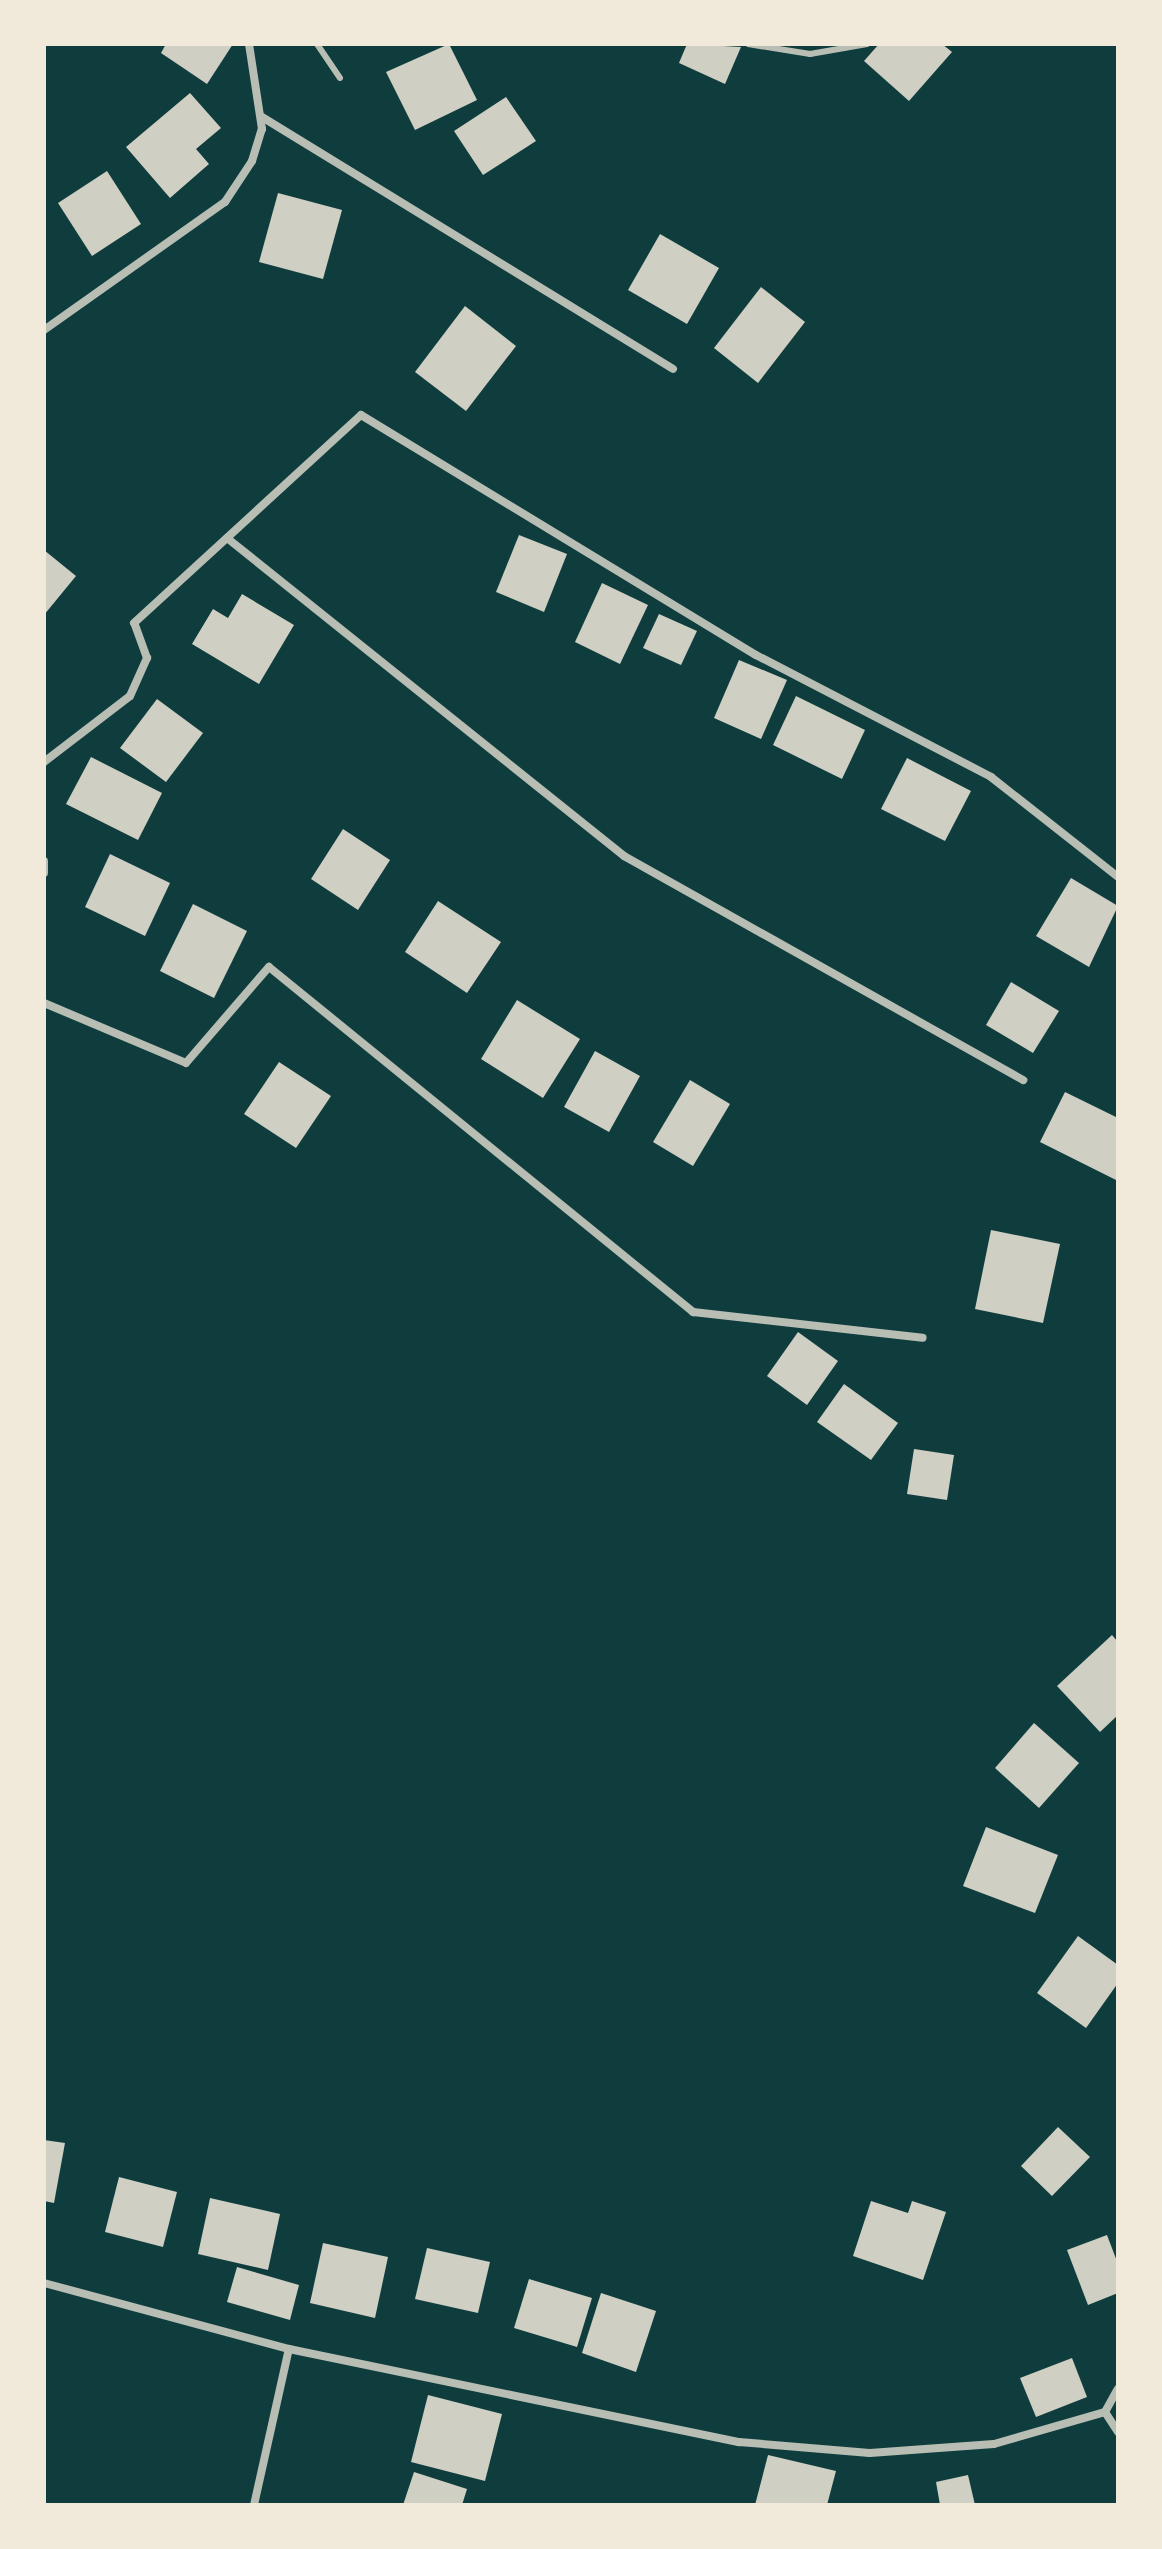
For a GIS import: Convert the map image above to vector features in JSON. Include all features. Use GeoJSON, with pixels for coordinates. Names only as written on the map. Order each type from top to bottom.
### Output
{"type":"FeatureCollection","features":[{"type":"Feature","properties":{"kind":"street"},"geometry":{"type":"LineString","coordinates":[[44,330],[225,202],[252,161],[262,117],[249,44]]}},
{"type":"Feature","properties":{"kind":"street"},"geometry":{"type":"LineString","coordinates":[[262,117],[673,369]]}},
{"type":"Feature","properties":{"kind":"street"},"geometry":{"type":"LineString","coordinates":[[44,762],[130,696],[147,658],[134,623],[361,415],[756,655],[991,777],[1118,877]]}},
{"type":"Feature","properties":{"kind":"street"},"geometry":{"type":"LineString","coordinates":[[227,538],[624,856],[1023,1080]]}},
{"type":"Feature","properties":{"kind":"street"},"geometry":{"type":"LineString","coordinates":[[44,861],[44,873]]}},
{"type":"Feature","properties":{"kind":"street"},"geometry":{"type":"LineString","coordinates":[[44,1003],[186,1063],[269,967],[693,1312],[923,1338]]}},
{"type":"Feature","properties":{"kind":"street"},"geometry":{"type":"LineString","coordinates":[[44,2283],[289,2349],[739,2442],[870,2453],[994,2444],[1105,2412],[1118,2389]]}},
{"type":"Feature","properties":{"kind":"street"},"geometry":{"type":"LineString","coordinates":[[254,2505],[289,2349]]}},
{"type":"Feature","properties":{"kind":"street"},"geometry":{"type":"LineString","coordinates":[[1105,2412],[1118,2432]]}},
{"type":"Feature","properties":{"kind":"lane"},"geometry":{"type":"LineString","coordinates":[[317,44],[340,78]]}},
{"type":"Feature","properties":{"kind":"lane"},"geometry":{"type":"LineString","coordinates":[[748,44],[810,54],[867,44]]}},
{"type":"Feature","properties":{"kind":"building"},"geometry":{"type":"Polygon","coordinates":[[[166,44],[233,44],[207,84],[161,53],[166,44]]]}},
{"type":"Feature","properties":{"kind":"building"},"geometry":{"type":"Polygon","coordinates":[[[449,44],[477,100],[415,130],[386,72],[449,44]]]}},
{"type":"Feature","properties":{"kind":"building"},"geometry":{"type":"Polygon","coordinates":[[[687,44],[741,47],[725,84],[679,63],[687,44]]]}},
{"type":"Feature","properties":{"kind":"building"},"geometry":{"type":"Polygon","coordinates":[[[879,44],[942,44],[952,52],[909,101],[864,61],[879,44]]]}},
{"type":"Feature","properties":{"kind":"building"},"geometry":{"type":"Polygon","coordinates":[[[190,93],[221,128],[196,149],[209,164],[170,198],[126,147],[190,93]]]}},
{"type":"Feature","properties":{"kind":"building"},"geometry":{"type":"Polygon","coordinates":[[[506,97],[536,141],[483,175],[454,131],[506,97]]]}},
{"type":"Feature","properties":{"kind":"building"},"geometry":{"type":"Polygon","coordinates":[[[107,171],[141,224],[92,256],[58,203],[107,171]]]}},
{"type":"Feature","properties":{"kind":"building"},"geometry":{"type":"Polygon","coordinates":[[[278,193],[342,210],[323,279],[259,262],[278,193]]]}},
{"type":"Feature","properties":{"kind":"building"},"geometry":{"type":"Polygon","coordinates":[[[660,234],[719,268],[687,324],[628,290],[660,234]]]}},
{"type":"Feature","properties":{"kind":"building"},"geometry":{"type":"Polygon","coordinates":[[[761,287],[805,322],[758,383],[714,348],[761,287]]]}},
{"type":"Feature","properties":{"kind":"building"},"geometry":{"type":"Polygon","coordinates":[[[465,306],[516,346],[466,411],[415,372],[465,306]]]}},
{"type":"Feature","properties":{"kind":"building"},"geometry":{"type":"Polygon","coordinates":[[[519,535],[567,554],[544,612],[496,592],[519,535]]]}},
{"type":"Feature","properties":{"kind":"building"},"geometry":{"type":"Polygon","coordinates":[[[44,550],[76,576],[44,615],[44,550]]]}},
{"type":"Feature","properties":{"kind":"building"},"geometry":{"type":"Polygon","coordinates":[[[602,583],[648,605],[620,664],[575,642],[602,583]]]}},
{"type":"Feature","properties":{"kind":"building"},"geometry":{"type":"Polygon","coordinates":[[[242,594],[294,625],[259,684],[192,644],[213,609],[228,618],[242,594]]]}},
{"type":"Feature","properties":{"kind":"building"},"geometry":{"type":"Polygon","coordinates":[[[659,614],[697,631],[681,665],[643,648],[659,614]]]}},
{"type":"Feature","properties":{"kind":"building"},"geometry":{"type":"Polygon","coordinates":[[[739,660],[787,680],[761,739],[714,718],[739,660]]]}},
{"type":"Feature","properties":{"kind":"building"},"geometry":{"type":"Polygon","coordinates":[[[796,696],[865,730],[842,779],[773,745],[796,696]]]}},
{"type":"Feature","properties":{"kind":"building"},"geometry":{"type":"Polygon","coordinates":[[[157,699],[203,733],[166,782],[120,748],[157,699]]]}},
{"type":"Feature","properties":{"kind":"building"},"geometry":{"type":"Polygon","coordinates":[[[91,757],[162,793],[138,840],[66,804],[91,757]]]}},
{"type":"Feature","properties":{"kind":"building"},"geometry":{"type":"Polygon","coordinates":[[[907,758],[971,791],[945,841],[881,809],[907,758]]]}},
{"type":"Feature","properties":{"kind":"building"},"geometry":{"type":"Polygon","coordinates":[[[343,829],[390,860],[358,910],[311,879],[343,829]]]}},
{"type":"Feature","properties":{"kind":"building"},"geometry":{"type":"Polygon","coordinates":[[[110,854],[170,883],[145,936],[85,907],[110,854]]]}},
{"type":"Feature","properties":{"kind":"building"},"geometry":{"type":"Polygon","coordinates":[[[1071,878],[1118,906],[1089,967],[1036,936],[1071,878]]]}},
{"type":"Feature","properties":{"kind":"building"},"geometry":{"type":"Polygon","coordinates":[[[438,901],[501,942],[467,993],[405,952],[438,901]]]}},
{"type":"Feature","properties":{"kind":"building"},"geometry":{"type":"Polygon","coordinates":[[[193,904],[247,931],[214,998],[160,971],[193,904]]]}},
{"type":"Feature","properties":{"kind":"building"},"geometry":{"type":"Polygon","coordinates":[[[1011,982],[1059,1011],[1033,1053],[986,1025],[1011,982]]]}},
{"type":"Feature","properties":{"kind":"building"},"geometry":{"type":"Polygon","coordinates":[[[517,1000],[580,1039],[543,1098],[481,1059],[517,1000]]]}},
{"type":"Feature","properties":{"kind":"building"},"geometry":{"type":"Polygon","coordinates":[[[595,1051],[640,1076],[609,1132],[564,1107],[595,1051]]]}},
{"type":"Feature","properties":{"kind":"building"},"geometry":{"type":"Polygon","coordinates":[[[279,1062],[331,1096],[296,1148],[244,1114],[279,1062]]]}},
{"type":"Feature","properties":{"kind":"building"},"geometry":{"type":"Polygon","coordinates":[[[690,1080],[730,1104],[693,1166],[653,1142],[690,1080]]]}},
{"type":"Feature","properties":{"kind":"building"},"geometry":{"type":"Polygon","coordinates":[[[1065,1092],[1118,1118],[1118,1181],[1040,1142],[1065,1092]]]}},
{"type":"Feature","properties":{"kind":"building"},"geometry":{"type":"Polygon","coordinates":[[[991,1230],[1060,1244],[1043,1323],[975,1309],[991,1230]]]}},
{"type":"Feature","properties":{"kind":"building"},"geometry":{"type":"Polygon","coordinates":[[[798,1332],[838,1361],[807,1405],[767,1376],[798,1332]]]}},
{"type":"Feature","properties":{"kind":"building"},"geometry":{"type":"Polygon","coordinates":[[[844,1384],[898,1423],[871,1460],[817,1422],[844,1384]]]}},
{"type":"Feature","properties":{"kind":"building"},"geometry":{"type":"Polygon","coordinates":[[[914,1449],[954,1455],[947,1500],[907,1494],[914,1449]]]}},
{"type":"Feature","properties":{"kind":"building"},"geometry":{"type":"Polygon","coordinates":[[[1112,1635],[1118,1642],[1118,1715],[1100,1732],[1057,1686],[1112,1635]]]}},
{"type":"Feature","properties":{"kind":"building"},"geometry":{"type":"Polygon","coordinates":[[[1034,1723],[1079,1763],[1039,1808],[995,1768],[1034,1723]]]}},
{"type":"Feature","properties":{"kind":"building"},"geometry":{"type":"Polygon","coordinates":[[[986,1827],[1058,1855],[1035,1913],[963,1886],[986,1827]]]}},
{"type":"Feature","properties":{"kind":"building"},"geometry":{"type":"Polygon","coordinates":[[[1078,1936],[1118,1965],[1118,1983],[1086,2028],[1037,1993],[1078,1936]]]}},
{"type":"Feature","properties":{"kind":"building"},"geometry":{"type":"Polygon","coordinates":[[[1058,2127],[1090,2157],[1052,2196],[1021,2166],[1058,2127]]]}},
{"type":"Feature","properties":{"kind":"building"},"geometry":{"type":"Polygon","coordinates":[[[44,2140],[65,2143],[54,2203],[44,2201],[44,2140]]]}},
{"type":"Feature","properties":{"kind":"building"},"geometry":{"type":"Polygon","coordinates":[[[119,2177],[177,2192],[163,2247],[105,2232],[119,2177]]]}},
{"type":"Feature","properties":{"kind":"building"},"geometry":{"type":"Polygon","coordinates":[[[210,2198],[280,2214],[268,2270],[198,2254],[210,2198]]]}},
{"type":"Feature","properties":{"kind":"building"},"geometry":{"type":"Polygon","coordinates":[[[871,2201],[908,2213],[912,2201],[946,2212],[923,2280],[853,2256],[871,2201]]]}},
{"type":"Feature","properties":{"kind":"building"},"geometry":{"type":"Polygon","coordinates":[[[1107,2235],[1118,2264],[1118,2293],[1088,2305],[1067,2250],[1107,2235]]]}},
{"type":"Feature","properties":{"kind":"building"},"geometry":{"type":"Polygon","coordinates":[[[323,2243],[388,2257],[375,2318],[310,2303],[323,2243]]]}},
{"type":"Feature","properties":{"kind":"building"},"geometry":{"type":"Polygon","coordinates":[[[427,2248],[490,2262],[478,2313],[415,2299],[427,2248]]]}},
{"type":"Feature","properties":{"kind":"building"},"geometry":{"type":"Polygon","coordinates":[[[237,2267],[299,2285],[290,2320],[227,2302],[237,2267]]]}},
{"type":"Feature","properties":{"kind":"building"},"geometry":{"type":"Polygon","coordinates":[[[529,2279],[592,2298],[577,2347],[514,2328],[529,2279]]]}},
{"type":"Feature","properties":{"kind":"building"},"geometry":{"type":"Polygon","coordinates":[[[601,2293],[656,2311],[636,2372],[582,2353],[601,2293]]]}},
{"type":"Feature","properties":{"kind":"building"},"geometry":{"type":"Polygon","coordinates":[[[1072,2358],[1087,2397],[1036,2417],[1020,2378],[1072,2358]]]}},
{"type":"Feature","properties":{"kind":"building"},"geometry":{"type":"Polygon","coordinates":[[[428,2395],[502,2414],[485,2481],[411,2462],[428,2395]]]}},
{"type":"Feature","properties":{"kind":"building"},"geometry":{"type":"Polygon","coordinates":[[[768,2455],[836,2471],[827,2505],[755,2505],[768,2455]]]}},
{"type":"Feature","properties":{"kind":"building"},"geometry":{"type":"Polygon","coordinates":[[[414,2472],[467,2489],[462,2505],[403,2505],[414,2472]]]}},
{"type":"Feature","properties":{"kind":"building"},"geometry":{"type":"Polygon","coordinates":[[[968,2475],[975,2505],[940,2505],[936,2482],[968,2475]]]}}]}
